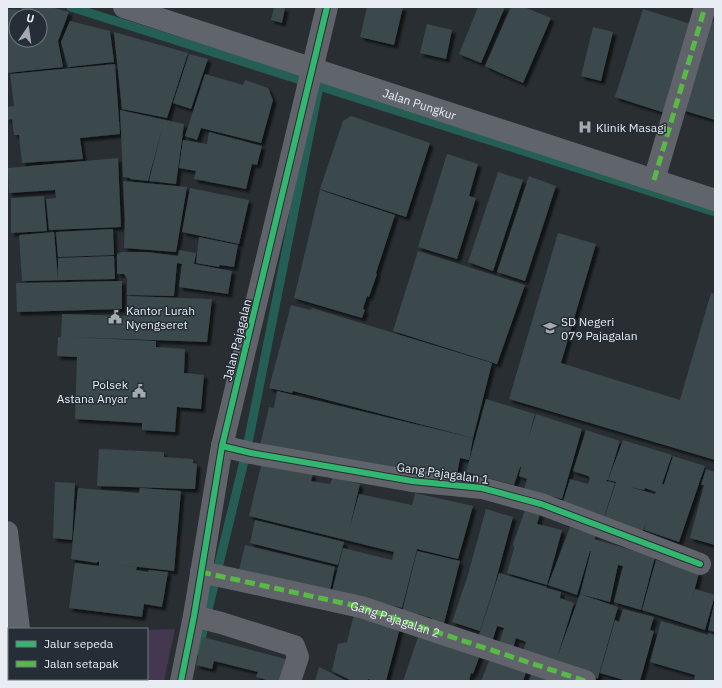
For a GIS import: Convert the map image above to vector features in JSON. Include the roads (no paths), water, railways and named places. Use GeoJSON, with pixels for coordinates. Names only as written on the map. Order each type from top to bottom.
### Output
{"type":"FeatureCollection","features":[{"type":"Feature","properties":{"kind":"main road","name":"Jalan Pungkur"},"geometry":{"type":"LineString","coordinates":[[124,7],[715,200]]}},
{"type":"Feature","properties":{"kind":"main road"},"geometry":{"type":"LineString","coordinates":[[7,532],[19,628]]}},
{"type":"Feature","properties":{"kind":"street","name":"Jalan Pajagalan"},"geometry":{"type":"LineString","coordinates":[[181,681],[202,618],[211,574],[222,446],[328,7]]}},
{"type":"Feature","properties":{"kind":"street"},"geometry":{"type":"LineString","coordinates":[[654,180],[705,7]]}},
{"type":"Feature","properties":{"kind":"street","name":"Gang Pajagalan 1"},"geometry":{"type":"LineString","coordinates":[[222,446],[251,453],[412,481],[482,488],[541,504],[700,564]]}},
{"type":"Feature","properties":{"kind":"street","name":"Gang Pajagalan 2"},"geometry":{"type":"LineString","coordinates":[[211,574],[361,607],[585,681]]}},
{"type":"Feature","properties":{"kind":"street"},"geometry":{"type":"LineString","coordinates":[[202,618],[294,646],[298,658],[290,681]]}},
{"type":"Feature","properties":{"kind":"waterway"},"geometry":{"type":"LineString","coordinates":[[71,7],[307,82]]}},
{"type":"Feature","properties":{"kind":"waterway"},"geometry":{"type":"LineString","coordinates":[[251,449],[247,448],[319,86],[715,212]]}},
{"type":"Feature","properties":{"kind":"waterway"},"geometry":{"type":"LineString","coordinates":[[217,572],[245,457]]}},
{"type":"Feature","properties":{"kind":"waterway"},"geometry":{"type":"LineString","coordinates":[[198,651],[216,577]]}},
{"type":"Feature","properties":{"kind":"place","name":"Klinik Masagi"},"geometry":{"type":"Point","coordinates":[585,127]}},
{"type":"Feature","properties":{"kind":"place","name":"Kantor Lurah Nyengseret"},"geometry":{"type":"Point","coordinates":[115,317]}},
{"type":"Feature","properties":{"kind":"place","name":"SD Negeri 079 Pajagalan"},"geometry":{"type":"Point","coordinates":[550,328]}},
{"type":"Feature","properties":{"kind":"place","name":"Polsek Astana Anyar"},"geometry":{"type":"Point","coordinates":[139,391]}}]}
